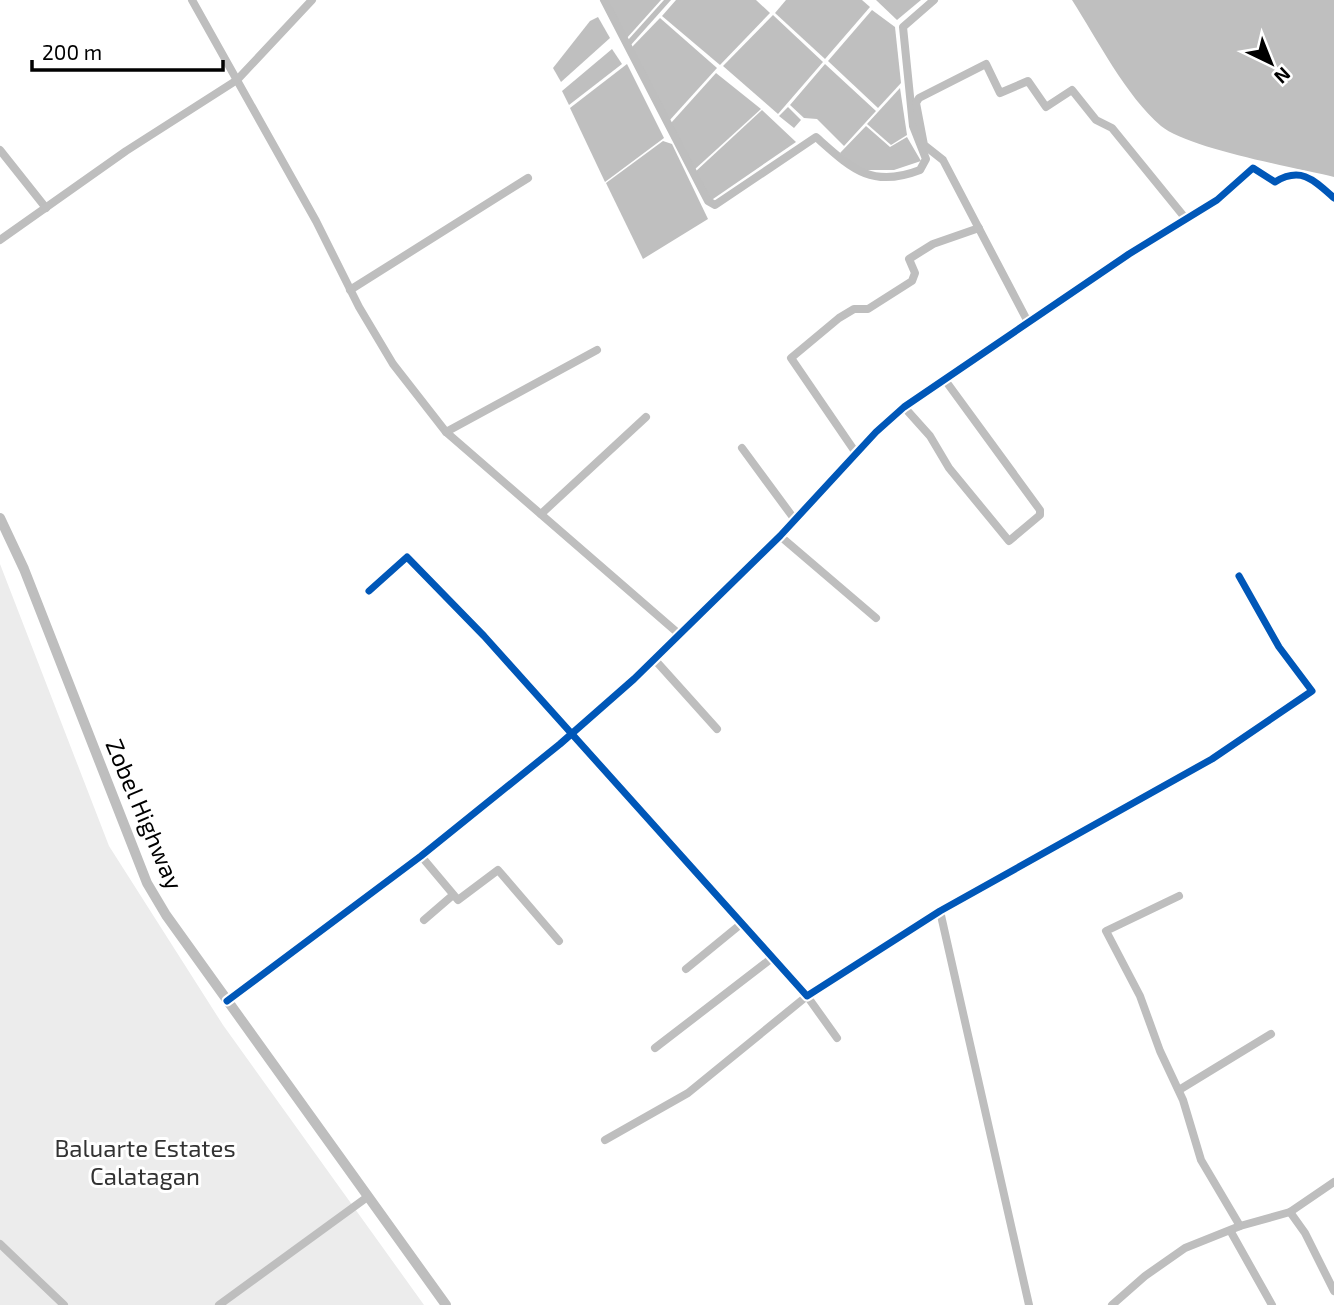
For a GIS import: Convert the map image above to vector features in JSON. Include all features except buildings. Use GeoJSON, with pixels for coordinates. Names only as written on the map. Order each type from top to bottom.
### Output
{"type":"FeatureCollection","features":[{"type":"Feature","properties":{"kind":"main road","name":"Zobel Highway"},"geometry":{"type":"LineString","coordinates":[[0,519],[24,569],[147,883],[166,915],[366,1198],[446,1305]]}},
{"type":"Feature","properties":{"kind":"street"},"geometry":{"type":"LineString","coordinates":[[192,0],[316,221],[350,290],[393,363],[446,432],[679,634]]}},
{"type":"Feature","properties":{"kind":"street"},"geometry":{"type":"LineString","coordinates":[[0,240],[126,151],[236,80],[312,0]]}},
{"type":"Feature","properties":{"kind":"street"},"geometry":{"type":"LineString","coordinates":[[604,0],[708,201],[715,205],[816,137],[858,172],[871,177],[895,176],[920,170],[926,159],[913,126],[903,27],[934,0]]}},
{"type":"Feature","properties":{"kind":"street"},"geometry":{"type":"LineString","coordinates":[[1028,322],[943,160],[924,145],[916,103],[919,98],[986,64],[1000,93],[1028,81],[1046,107],[1072,90],[1096,120],[1112,128],[1186,219]]}},
{"type":"Feature","properties":{"kind":"street"},"geometry":{"type":"LineString","coordinates":[[0,150],[46,208]]}},
{"type":"Feature","properties":{"kind":"street"},"geometry":{"type":"LineString","coordinates":[[228,1001],[421,856],[570,734],[655,660],[780,536],[856,453],[904,407],[1028,322],[1217,200],[1253,168],[1275,182],[1290,174],[1309,175],[1334,198]]}},
{"type":"Feature","properties":{"kind":"street"},"geometry":{"type":"LineString","coordinates":[[350,290],[528,178]]}},
{"type":"Feature","properties":{"kind":"street"},"geometry":{"type":"LineString","coordinates":[[856,453],[791,358],[839,318],[854,309],[867,309],[912,281],[915,273],[909,259],[933,244],[979,228]]}},
{"type":"Feature","properties":{"kind":"street"},"geometry":{"type":"LineString","coordinates":[[446,432],[597,350]]}},
{"type":"Feature","properties":{"kind":"street"},"geometry":{"type":"LineString","coordinates":[[904,407],[930,436],[949,468],[1009,541],[1040,515],[1040,509],[945,380]]}},
{"type":"Feature","properties":{"kind":"street"},"geometry":{"type":"LineString","coordinates":[[541,514],[646,417]]}},
{"type":"Feature","properties":{"kind":"street"},"geometry":{"type":"LineString","coordinates":[[742,448],[795,520]]}},
{"type":"Feature","properties":{"kind":"street"},"geometry":{"type":"LineString","coordinates":[[780,536],[876,618]]}},
{"type":"Feature","properties":{"kind":"street"},"geometry":{"type":"LineString","coordinates":[[369,591],[407,557],[484,636],[807,996],[837,1038]]}},
{"type":"Feature","properties":{"kind":"street"},"geometry":{"type":"LineString","coordinates":[[605,1140],[688,1093],[807,996],[940,911],[1212,759],[1312,691],[1279,647],[1239,576]]}},
{"type":"Feature","properties":{"kind":"street"},"geometry":{"type":"LineString","coordinates":[[655,660],[717,729]]}},
{"type":"Feature","properties":{"kind":"street"},"geometry":{"type":"LineString","coordinates":[[421,856],[458,900],[498,870],[559,941]]}},
{"type":"Feature","properties":{"kind":"street"},"geometry":{"type":"LineString","coordinates":[[424,920],[453,895]]}},
{"type":"Feature","properties":{"kind":"street"},"geometry":{"type":"LineString","coordinates":[[1179,896],[1106,931],[1140,996],[1160,1052],[1179,1090],[1201,1160],[1240,1226]]}},
{"type":"Feature","properties":{"kind":"street"},"geometry":{"type":"LineString","coordinates":[[940,911],[1029,1305]]}},
{"type":"Feature","properties":{"kind":"street"},"geometry":{"type":"LineString","coordinates":[[686,969],[741,924]]}},
{"type":"Feature","properties":{"kind":"street"},"geometry":{"type":"LineString","coordinates":[[655,1048],[772,958]]}},
{"type":"Feature","properties":{"kind":"street"},"geometry":{"type":"LineString","coordinates":[[1179,1090],[1271,1034]]}},
{"type":"Feature","properties":{"kind":"street"},"geometry":{"type":"LineString","coordinates":[[1112,1305],[1145,1276],[1185,1248],[1231,1232],[1240,1226],[1290,1212],[1334,1182]]}},
{"type":"Feature","properties":{"kind":"street"},"geometry":{"type":"LineString","coordinates":[[219,1305],[366,1198]]}},
{"type":"Feature","properties":{"kind":"street"},"geometry":{"type":"LineString","coordinates":[[1290,1212],[1305,1233],[1334,1291]]}},
{"type":"Feature","properties":{"kind":"street"},"geometry":{"type":"LineString","coordinates":[[1231,1232],[1272,1305]]}},
{"type":"Feature","properties":{"kind":"street"},"geometry":{"type":"LineString","coordinates":[[0,1244],[64,1305]]}},
{"type":"Feature","properties":{"kind":"green space","name":"Baluarte Estates Calatagan"},"geometry":{"type":"Polygon","coordinates":[[[0,564],[109,846],[223,1025],[424,1305],[0,1305],[0,564]]]}},
{"type":"Feature","properties":{"kind":"shaded area"},"geometry":{"type":"Polygon","coordinates":[[[605,0],[661,0],[626,39],[605,0]]]}},
{"type":"Feature","properties":{"kind":"shaded area"},"geometry":{"type":"Polygon","coordinates":[[[664,0],[671,0],[630,46],[628,40],[664,0]]]}},
{"type":"Feature","properties":{"kind":"shaded area"},"geometry":{"type":"Polygon","coordinates":[[[676,0],[756,0],[770,13],[720,65],[662,16],[676,0]]]}},
{"type":"Feature","properties":{"kind":"shaded area"},"geometry":{"type":"Polygon","coordinates":[[[786,0],[862,0],[870,7],[825,59],[775,13],[786,0]]]}},
{"type":"Feature","properties":{"kind":"shaded area"},"geometry":{"type":"Polygon","coordinates":[[[876,0],[921,0],[897,20],[876,0]]]}},
{"type":"Feature","properties":{"kind":"shaded area"},"geometry":{"type":"Polygon","coordinates":[[[1072,0],[1334,0],[1334,177],[1217,149],[1174,134],[1161,126],[1124,83],[1072,0]]]}},
{"type":"Feature","properties":{"kind":"shaded area"},"geometry":{"type":"Polygon","coordinates":[[[872,10],[895,27],[901,83],[878,108],[828,61],[872,10]]]}},
{"type":"Feature","properties":{"kind":"shaded area"},"geometry":{"type":"Polygon","coordinates":[[[773,15],[823,62],[778,114],[723,66],[773,15]]]}},
{"type":"Feature","properties":{"kind":"shaded area"},"geometry":{"type":"Polygon","coordinates":[[[598,17],[610,38],[561,82],[553,68],[590,21],[598,17]]]}},
{"type":"Feature","properties":{"kind":"shaded area"},"geometry":{"type":"Polygon","coordinates":[[[660,18],[717,68],[669,121],[632,47],[660,18]]]}},
{"type":"Feature","properties":{"kind":"shaded area"},"geometry":{"type":"Polygon","coordinates":[[[612,49],[622,64],[569,105],[562,91],[612,49]]]}},
{"type":"Feature","properties":{"kind":"shaded area"},"geometry":{"type":"Polygon","coordinates":[[[627,64],[664,138],[605,182],[570,108],[627,64]]]}},
{"type":"Feature","properties":{"kind":"shaded area"},"geometry":{"type":"Polygon","coordinates":[[[825,64],[876,111],[844,146],[817,119],[804,118],[790,105],[825,64]]]}},
{"type":"Feature","properties":{"kind":"shaded area"},"geometry":{"type":"Polygon","coordinates":[[[716,73],[761,109],[694,170],[671,123],[716,73]]]}},
{"type":"Feature","properties":{"kind":"shaded area"},"geometry":{"type":"Polygon","coordinates":[[[900,88],[907,135],[891,145],[867,124],[900,88]]]}},
{"type":"Feature","properties":{"kind":"shaded area"},"geometry":{"type":"Polygon","coordinates":[[[788,107],[801,120],[794,128],[779,116],[788,107]]]}},
{"type":"Feature","properties":{"kind":"shaded area"},"geometry":{"type":"Polygon","coordinates":[[[762,110],[796,142],[713,199],[709,199],[695,172],[762,110]]]}},
{"type":"Feature","properties":{"kind":"shaded area"},"geometry":{"type":"Polygon","coordinates":[[[866,126],[890,147],[907,137],[921,161],[894,170],[859,170],[840,153],[866,126]]]}},
{"type":"Feature","properties":{"kind":"shaded area"},"geometry":{"type":"Polygon","coordinates":[[[663,141],[672,144],[708,219],[643,259],[606,183],[663,141]]]}},
{"type":"Feature","properties":{"kind":"cycle path"},"geometry":{"type":"LineString","coordinates":[[227,1001],[421,856],[560,744],[634,679],[780,536],[876,432],[904,407],[1129,254],[1217,200],[1253,168],[1275,182],[1292,175],[1307,177],[1334,198]]}},
{"type":"Feature","properties":{"kind":"cycle path"},"geometry":{"type":"LineString","coordinates":[[369,591],[407,557],[484,636],[807,996],[940,911],[1212,759],[1312,691],[1279,647],[1239,576]]}}]}
